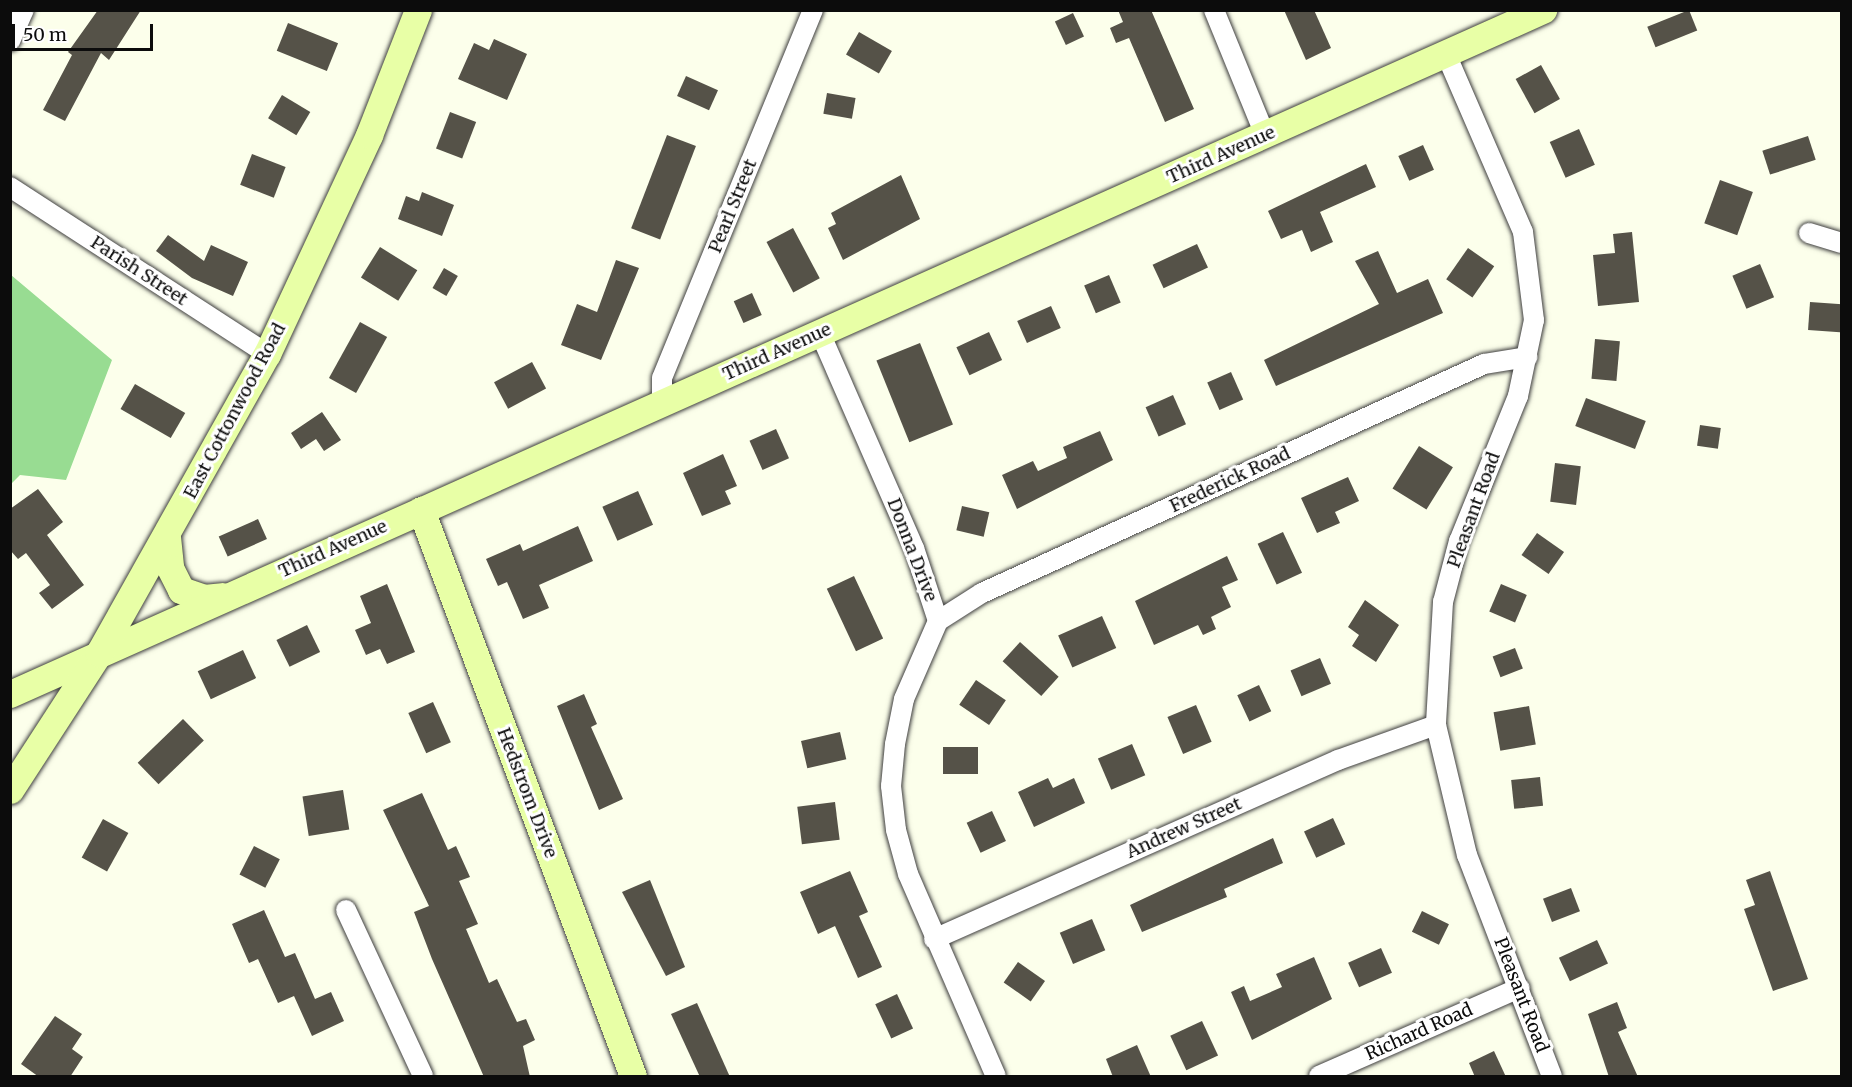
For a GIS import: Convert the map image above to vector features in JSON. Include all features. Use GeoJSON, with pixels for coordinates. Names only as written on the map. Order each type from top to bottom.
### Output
{"type":"FeatureCollection","features":[{"type":"Feature","properties":{"kind":"street"},"geometry":{"type":"LineString","coordinates":[[10,41],[24,10]]}},
{"type":"Feature","properties":{"kind":"street","name":"East Cottonwood Road"},"geometry":{"type":"LineString","coordinates":[[11,789],[99,653],[167,537],[267,354],[369,135],[418,10]]}},
{"type":"Feature","properties":{"kind":"street","name":"Pearl Street"},"geometry":{"type":"LineString","coordinates":[[662,403],[662,378],[813,10]]}},
{"type":"Feature","properties":{"kind":"street"},"geometry":{"type":"LineString","coordinates":[[1214,10],[1265,135]]}},
{"type":"Feature","properties":{"kind":"street","name":"Third Avenue"},"geometry":{"type":"LineString","coordinates":[[10,694],[1543,10]]}},
{"type":"Feature","properties":{"kind":"street","name":"Pleasant Road"},"geometry":{"type":"LineString","coordinates":[[1446,54],[1523,232],[1533,310],[1527,357],[1518,396],[1459,541],[1443,602],[1436,725],[1467,855],[1552,1077]]}},
{"type":"Feature","properties":{"kind":"street","name":"Parish Street"},"geometry":{"type":"LineString","coordinates":[[10,187],[267,354]]}},
{"type":"Feature","properties":{"kind":"street"},"geometry":{"type":"LineString","coordinates":[[1809,233],[1842,243]]}},
{"type":"Feature","properties":{"kind":"street","name":"Donna Drive"},"geometry":{"type":"LineString","coordinates":[[820,333],[914,548],[938,621],[904,699],[891,786],[908,874],[934,939],[996,1077]]}},
{"type":"Feature","properties":{"kind":"street","name":"Frederick Road"},"geometry":{"type":"LineString","coordinates":[[938,621],[993,588],[1484,364],[1527,357]]}},
{"type":"Feature","properties":{"kind":"street","name":"Hedstrom Drive"},"geometry":{"type":"LineString","coordinates":[[421,510],[633,1077]]}},
{"type":"Feature","properties":{"kind":"street"},"geometry":{"type":"LineString","coordinates":[[167,537],[170,568],[181,590],[204,598],[230,595]]}},
{"type":"Feature","properties":{"kind":"street","name":"Andrew Street"},"geometry":{"type":"LineString","coordinates":[[934,939],[1338,760],[1436,725]]}},
{"type":"Feature","properties":{"kind":"street"},"geometry":{"type":"LineString","coordinates":[[346,910],[423,1077]]}},
{"type":"Feature","properties":{"kind":"street","name":"Richard Road"},"geometry":{"type":"LineString","coordinates":[[1319,1077],[1519,988]]}},
{"type":"Feature","properties":{"kind":"green space"},"geometry":{"type":"Polygon","coordinates":[[[11,275],[112,360],[66,480],[20,475],[11,484],[11,275]]]}},
{"type":"Feature","properties":{"kind":"building"},"geometry":{"type":"Polygon","coordinates":[[[98,10],[141,10],[109,60],[101,53],[65,121],[43,110],[72,55],[68,52],[98,10]]]}},
{"type":"Feature","properties":{"kind":"building"},"geometry":{"type":"Polygon","coordinates":[[[1118,10],[1151,10],[1194,109],[1165,122],[1129,38],[1116,43],[1110,28],[1123,22],[1118,10]]]}},
{"type":"Feature","properties":{"kind":"building"},"geometry":{"type":"Polygon","coordinates":[[[1284,10],[1314,10],[1331,48],[1306,60],[1284,10]]]}},
{"type":"Feature","properties":{"kind":"building"},"geometry":{"type":"Polygon","coordinates":[[[1689,10],[1697,30],[1656,47],[1647,27],[1689,10]]]}},
{"type":"Feature","properties":{"kind":"building"},"geometry":{"type":"Polygon","coordinates":[[[1073,13],[1084,37],[1066,45],[1055,21],[1073,13]]]}},
{"type":"Feature","properties":{"kind":"building"},"geometry":{"type":"Polygon","coordinates":[[[288,23],[338,43],[327,71],[277,51],[288,23]]]}},
{"type":"Feature","properties":{"kind":"building"},"geometry":{"type":"Polygon","coordinates":[[[859,32],[892,51],[879,74],[846,55],[859,32]]]}},
{"type":"Feature","properties":{"kind":"building"},"geometry":{"type":"Polygon","coordinates":[[[494,39],[527,54],[507,100],[458,79],[474,43],[489,50],[494,39]]]}},
{"type":"Feature","properties":{"kind":"building"},"geometry":{"type":"Polygon","coordinates":[[[1541,65],[1560,99],[1535,113],[1516,79],[1541,65]]]}},
{"type":"Feature","properties":{"kind":"building"},"geometry":{"type":"Polygon","coordinates":[[[686,76],[718,90],[709,110],[677,96],[686,76]]]}},
{"type":"Feature","properties":{"kind":"building"},"geometry":{"type":"Polygon","coordinates":[[[827,93],[856,98],[852,119],[823,114],[827,93]]]}},
{"type":"Feature","properties":{"kind":"building"},"geometry":{"type":"Polygon","coordinates":[[[282,95],[310,112],[296,135],[268,118],[282,95]]]}},
{"type":"Feature","properties":{"kind":"building"},"geometry":{"type":"Polygon","coordinates":[[[450,112],[476,122],[462,158],[436,148],[450,112]]]}},
{"type":"Feature","properties":{"kind":"building"},"geometry":{"type":"Polygon","coordinates":[[[1579,129],[1595,165],[1566,178],[1550,142],[1579,129]]]}},
{"type":"Feature","properties":{"kind":"building"},"geometry":{"type":"Polygon","coordinates":[[[667,135],[696,146],[660,239],[631,228],[667,135]]]}},
{"type":"Feature","properties":{"kind":"building"},"geometry":{"type":"Polygon","coordinates":[[[1808,136],[1816,160],[1770,175],[1762,151],[1808,136]]]}},
{"type":"Feature","properties":{"kind":"building"},"geometry":{"type":"Polygon","coordinates":[[[1423,145],[1434,170],[1409,181],[1398,156],[1423,145]]]}},
{"type":"Feature","properties":{"kind":"building"},"geometry":{"type":"Polygon","coordinates":[[[252,154],[286,167],[274,198],[240,185],[252,154]]]}},
{"type":"Feature","properties":{"kind":"building"},"geometry":{"type":"Polygon","coordinates":[[[1366,164],[1376,187],[1320,212],[1333,242],[1311,252],[1302,230],[1281,239],[1268,211],[1366,164]]]}},
{"type":"Feature","properties":{"kind":"building"},"geometry":{"type":"Polygon","coordinates":[[[901,175],[920,219],[843,260],[828,228],[836,224],[831,213],[901,175]]]}},
{"type":"Feature","properties":{"kind":"building"},"geometry":{"type":"Polygon","coordinates":[[[1720,180],[1753,192],[1737,235],[1704,223],[1720,180]]]}},
{"type":"Feature","properties":{"kind":"building"},"geometry":{"type":"Polygon","coordinates":[[[422,192],[454,205],[442,236],[398,219],[406,196],[419,201],[422,192]]]}},
{"type":"Feature","properties":{"kind":"building"},"geometry":{"type":"Polygon","coordinates":[[[793,228],[820,278],[793,292],[767,242],[793,228]]]}},
{"type":"Feature","properties":{"kind":"building"},"geometry":{"type":"Polygon","coordinates":[[[1632,232],[1639,302],[1598,306],[1593,255],[1615,253],[1613,234],[1632,232]]]}},
{"type":"Feature","properties":{"kind":"building"},"geometry":{"type":"Polygon","coordinates":[[[168,235],[204,261],[211,245],[248,262],[233,296],[192,278],[156,251],[168,235]]]}},
{"type":"Feature","properties":{"kind":"building"},"geometry":{"type":"Polygon","coordinates":[[[1197,244],[1208,268],[1164,288],[1153,265],[1197,244]]]}},
{"type":"Feature","properties":{"kind":"building"},"geometry":{"type":"Polygon","coordinates":[[[380,247],[417,270],[398,301],[361,278],[380,247]]]}},
{"type":"Feature","properties":{"kind":"building"},"geometry":{"type":"Polygon","coordinates":[[[1468,248],[1494,266],[1472,297],[1446,279],[1468,248]]]}},
{"type":"Feature","properties":{"kind":"building"},"geometry":{"type":"Polygon","coordinates":[[[1378,251],[1397,293],[1428,279],[1443,313],[1276,386],[1264,360],[1379,304],[1355,261],[1378,251]]]}},
{"type":"Feature","properties":{"kind":"building"},"geometry":{"type":"Polygon","coordinates":[[[616,260],[639,268],[601,360],[561,345],[577,304],[597,312],[616,260]]]}},
{"type":"Feature","properties":{"kind":"building"},"geometry":{"type":"Polygon","coordinates":[[[1760,264],[1774,297],[1746,309],[1732,276],[1760,264]]]}},
{"type":"Feature","properties":{"kind":"building"},"geometry":{"type":"Polygon","coordinates":[[[444,268],[458,276],[446,296],[432,288],[444,268]]]}},
{"type":"Feature","properties":{"kind":"building"},"geometry":{"type":"Polygon","coordinates":[[[1109,275],[1121,303],[1096,313],[1084,286],[1109,275]]]}},
{"type":"Feature","properties":{"kind":"building"},"geometry":{"type":"Polygon","coordinates":[[[752,293],[762,315],[743,323],[734,301],[752,293]]]}},
{"type":"Feature","properties":{"kind":"building"},"geometry":{"type":"Polygon","coordinates":[[[1810,302],[1842,304],[1840,332],[1808,330],[1810,302]]]}},
{"type":"Feature","properties":{"kind":"building"},"geometry":{"type":"Polygon","coordinates":[[[1051,306],[1061,328],[1027,343],[1017,321],[1051,306]]]}},
{"type":"Feature","properties":{"kind":"building"},"geometry":{"type":"Polygon","coordinates":[[[360,322],[387,337],[356,393],[329,378],[360,322]]]}},
{"type":"Feature","properties":{"kind":"building"},"geometry":{"type":"Polygon","coordinates":[[[989,332],[1002,360],[969,375],[956,347],[989,332]]]}},
{"type":"Feature","properties":{"kind":"building"},"geometry":{"type":"Polygon","coordinates":[[[1595,339],[1620,341],[1616,381],[1592,379],[1595,339]]]}},
{"type":"Feature","properties":{"kind":"building"},"geometry":{"type":"Polygon","coordinates":[[[920,343],[953,425],[909,442],[876,361],[920,343]]]}},
{"type":"Feature","properties":{"kind":"building"},"geometry":{"type":"Polygon","coordinates":[[[532,362],[546,388],[508,409],[494,382],[532,362]]]}},
{"type":"Feature","properties":{"kind":"building"},"geometry":{"type":"Polygon","coordinates":[[[1231,372],[1243,399],[1219,410],[1207,383],[1231,372]]]}},
{"type":"Feature","properties":{"kind":"building"},"geometry":{"type":"Polygon","coordinates":[[[135,384],[185,413],[171,438],[120,409],[135,384]]]}},
{"type":"Feature","properties":{"kind":"building"},"geometry":{"type":"Polygon","coordinates":[[[1173,395],[1186,424],[1159,436],[1146,407],[1173,395]]]}},
{"type":"Feature","properties":{"kind":"building"},"geometry":{"type":"Polygon","coordinates":[[[1586,398],[1646,421],[1635,449],[1575,426],[1586,398]]]}},
{"type":"Feature","properties":{"kind":"building"},"geometry":{"type":"Polygon","coordinates":[[[322,412],[341,440],[324,451],[316,439],[301,449],[291,433],[322,412]]]}},
{"type":"Feature","properties":{"kind":"building"},"geometry":{"type":"Polygon","coordinates":[[[1700,425],[1721,428],[1718,449],[1697,446],[1700,425]]]}},
{"type":"Feature","properties":{"kind":"building"},"geometry":{"type":"Polygon","coordinates":[[[776,429],[789,458],[763,470],[750,441],[776,429]]]}},
{"type":"Feature","properties":{"kind":"building"},"geometry":{"type":"Polygon","coordinates":[[[1100,431],[1113,460],[1017,509],[1002,475],[1033,461],[1038,471],[1067,458],[1063,447],[1100,431]]]}},
{"type":"Feature","properties":{"kind":"building"},"geometry":{"type":"Polygon","coordinates":[[[1419,446],[1453,467],[1426,510],[1393,488],[1419,446]]]}},
{"type":"Feature","properties":{"kind":"building"},"geometry":{"type":"Polygon","coordinates":[[[723,454],[737,486],[725,491],[731,504],[702,516],[683,473],[723,454]]]}},
{"type":"Feature","properties":{"kind":"building"},"geometry":{"type":"Polygon","coordinates":[[[1555,463],[1581,466],[1576,505],[1550,502],[1555,463]]]}},
{"type":"Feature","properties":{"kind":"building"},"geometry":{"type":"Polygon","coordinates":[[[1348,477],[1359,501],[1335,512],[1340,523],[1317,533],[1301,498],[1348,477]]]}},
{"type":"Feature","properties":{"kind":"building"},"geometry":{"type":"Polygon","coordinates":[[[38,489],[63,522],[47,535],[84,585],[52,609],[39,593],[50,585],[26,553],[18,559],[10,550],[10,509],[38,489]]]}},
{"type":"Feature","properties":{"kind":"building"},"geometry":{"type":"Polygon","coordinates":[[[638,491],[653,525],[617,541],[602,507],[638,491]]]}},
{"type":"Feature","properties":{"kind":"building"},"geometry":{"type":"Polygon","coordinates":[[[962,506],[989,512],[984,537],[956,530],[962,506]]]}},
{"type":"Feature","properties":{"kind":"building"},"geometry":{"type":"Polygon","coordinates":[[[258,519],[267,539],[228,557],[219,536],[258,519]]]}},
{"type":"Feature","properties":{"kind":"building"},"geometry":{"type":"Polygon","coordinates":[[[578,526],[593,561],[539,585],[549,608],[523,619],[507,582],[498,586],[486,559],[520,544],[523,551],[578,526]]]}},
{"type":"Feature","properties":{"kind":"building"},"geometry":{"type":"Polygon","coordinates":[[[1283,532],[1302,573],[1277,585],[1258,544],[1283,532]]]}},
{"type":"Feature","properties":{"kind":"building"},"geometry":{"type":"Polygon","coordinates":[[[1537,533],[1564,552],[1549,574],[1522,555],[1537,533]]]}},
{"type":"Feature","properties":{"kind":"building"},"geometry":{"type":"Polygon","coordinates":[[[1227,556],[1238,580],[1222,587],[1231,607],[1211,617],[1216,629],[1203,635],[1198,625],[1154,645],[1135,601],[1227,556]]]}},
{"type":"Feature","properties":{"kind":"building"},"geometry":{"type":"Polygon","coordinates":[[[854,576],[883,639],[856,651],[827,589],[854,576]]]}},
{"type":"Feature","properties":{"kind":"building"},"geometry":{"type":"Polygon","coordinates":[[[387,584],[415,652],[387,664],[380,649],[366,655],[355,630],[371,623],[360,596],[387,584]]]}},
{"type":"Feature","properties":{"kind":"building"},"geometry":{"type":"Polygon","coordinates":[[[1501,584],[1527,595],[1515,623],[1489,612],[1501,584]]]}},
{"type":"Feature","properties":{"kind":"building"},"geometry":{"type":"Polygon","coordinates":[[[1365,600],[1399,625],[1376,662],[1352,646],[1359,635],[1348,627],[1365,600]]]}},
{"type":"Feature","properties":{"kind":"building"},"geometry":{"type":"Polygon","coordinates":[[[1102,616],[1116,648],[1072,667],[1058,636],[1102,616]]]}},
{"type":"Feature","properties":{"kind":"building"},"geometry":{"type":"Polygon","coordinates":[[[307,625],[320,652],[290,667],[276,640],[307,625]]]}},
{"type":"Feature","properties":{"kind":"building"},"geometry":{"type":"Polygon","coordinates":[[[1020,642],[1059,677],[1041,696],[1003,661],[1020,642]]]}},
{"type":"Feature","properties":{"kind":"building"},"geometry":{"type":"Polygon","coordinates":[[[1515,648],[1523,669],[1500,677],[1493,657],[1515,648]]]}},
{"type":"Feature","properties":{"kind":"building"},"geometry":{"type":"Polygon","coordinates":[[[243,650],[256,678],[211,699],[198,671],[243,650]]]}},
{"type":"Feature","properties":{"kind":"building"},"geometry":{"type":"Polygon","coordinates":[[[1320,658],[1331,684],[1301,696],[1291,671],[1320,658]]]}},
{"type":"Feature","properties":{"kind":"building"},"geometry":{"type":"Polygon","coordinates":[[[976,680],[1006,700],[989,725],[959,705],[976,680]]]}},
{"type":"Feature","properties":{"kind":"building"},"geometry":{"type":"Polygon","coordinates":[[[1259,685],[1271,711],[1250,721],[1237,695],[1259,685]]]}},
{"type":"Feature","properties":{"kind":"building"},"geometry":{"type":"Polygon","coordinates":[[[584,694],[597,724],[591,727],[623,799],[599,810],[557,706],[584,694]]]}},
{"type":"Feature","properties":{"kind":"building"},"geometry":{"type":"Polygon","coordinates":[[[433,702],[451,742],[426,753],[408,713],[433,702]]]}},
{"type":"Feature","properties":{"kind":"building"},"geometry":{"type":"Polygon","coordinates":[[[1196,705],[1212,742],[1183,754],[1167,717],[1196,705]]]}},
{"type":"Feature","properties":{"kind":"building"},"geometry":{"type":"Polygon","coordinates":[[[1529,706],[1536,744],[1500,751],[1494,712],[1529,706]]]}},
{"type":"Feature","properties":{"kind":"building"},"geometry":{"type":"Polygon","coordinates":[[[183,719],[204,741],[159,784],[138,763],[183,719]]]}},
{"type":"Feature","properties":{"kind":"building"},"geometry":{"type":"Polygon","coordinates":[[[840,732],[846,759],[807,768],[801,741],[840,732]]]}},
{"type":"Feature","properties":{"kind":"building"},"geometry":{"type":"Polygon","coordinates":[[[1132,744],[1145,775],[1111,790],[1098,758],[1132,744]]]}},
{"type":"Feature","properties":{"kind":"building"},"geometry":{"type":"Polygon","coordinates":[[[943,747],[978,747],[978,774],[943,774],[943,747]]]}},
{"type":"Feature","properties":{"kind":"building"},"geometry":{"type":"Polygon","coordinates":[[[1540,777],[1543,806],[1514,809],[1511,780],[1540,777]]]}},
{"type":"Feature","properties":{"kind":"building"},"geometry":{"type":"Polygon","coordinates":[[[1048,778],[1053,788],[1074,778],[1085,803],[1034,827],[1018,792],[1048,778]]]}},
{"type":"Feature","properties":{"kind":"building"},"geometry":{"type":"Polygon","coordinates":[[[343,790],[349,830],[309,836],[303,796],[343,790]]]}},
{"type":"Feature","properties":{"kind":"building"},"geometry":{"type":"Polygon","coordinates":[[[422,793],[448,850],[456,846],[470,877],[459,881],[478,924],[466,929],[489,983],[497,979],[517,1022],[526,1019],[535,1040],[523,1046],[530,1077],[484,1077],[414,912],[429,906],[383,810],[422,793]]]}},
{"type":"Feature","properties":{"kind":"building"},"geometry":{"type":"Polygon","coordinates":[[[835,802],[840,840],[802,844],[797,807],[835,802]]]}},
{"type":"Feature","properties":{"kind":"building"},"geometry":{"type":"Polygon","coordinates":[[[992,811],[1006,841],[981,853],[967,823],[992,811]]]}},
{"type":"Feature","properties":{"kind":"building"},"geometry":{"type":"Polygon","coordinates":[[[1333,818],[1345,844],[1316,858],[1304,832],[1333,818]]]}},
{"type":"Feature","properties":{"kind":"building"},"geometry":{"type":"Polygon","coordinates":[[[103,819],[128,833],[107,872],[82,857],[103,819]]]}},
{"type":"Feature","properties":{"kind":"building"},"geometry":{"type":"Polygon","coordinates":[[[1273,838],[1283,863],[1224,889],[1227,897],[1142,932],[1130,905],[1273,838]]]}},
{"type":"Feature","properties":{"kind":"building"},"geometry":{"type":"Polygon","coordinates":[[[254,846],[280,859],[265,888],[239,875],[254,846]]]}},
{"type":"Feature","properties":{"kind":"building"},"geometry":{"type":"Polygon","coordinates":[[[850,871],[868,912],[859,916],[882,967],[858,978],[835,926],[818,934],[800,892],[850,871]]]}},
{"type":"Feature","properties":{"kind":"building"},"geometry":{"type":"Polygon","coordinates":[[[1770,871],[1808,979],[1773,991],[1744,909],[1755,905],[1746,880],[1770,871]]]}},
{"type":"Feature","properties":{"kind":"building"},"geometry":{"type":"Polygon","coordinates":[[[650,880],[685,967],[666,976],[622,892],[650,880]]]}},
{"type":"Feature","properties":{"kind":"building"},"geometry":{"type":"Polygon","coordinates":[[[1571,888],[1580,911],[1552,922],[1543,899],[1571,888]]]}},
{"type":"Feature","properties":{"kind":"building"},"geometry":{"type":"Polygon","coordinates":[[[264,910],[285,957],[295,953],[315,999],[331,992],[344,1021],[312,1036],[294,996],[278,1003],[258,959],[249,963],[232,924],[264,910]]]}},
{"type":"Feature","properties":{"kind":"building"},"geometry":{"type":"Polygon","coordinates":[[[1422,911],[1449,924],[1439,945],[1412,932],[1422,911]]]}},
{"type":"Feature","properties":{"kind":"building"},"geometry":{"type":"Polygon","coordinates":[[[1092,919],[1105,950],[1073,964],[1060,933],[1092,919]]]}},
{"type":"Feature","properties":{"kind":"building"},"geometry":{"type":"Polygon","coordinates":[[[1597,940],[1608,964],[1570,981],[1559,958],[1597,940]]]}},
{"type":"Feature","properties":{"kind":"building"},"geometry":{"type":"Polygon","coordinates":[[[1381,948],[1392,973],[1359,987],[1348,963],[1381,948]]]}},
{"type":"Feature","properties":{"kind":"building"},"geometry":{"type":"Polygon","coordinates":[[[1314,957],[1332,999],[1252,1040],[1231,992],[1244,986],[1250,1001],[1282,987],[1276,974],[1314,957]]]}},
{"type":"Feature","properties":{"kind":"building"},"geometry":{"type":"Polygon","coordinates":[[[1018,962],[1045,981],[1031,1001],[1004,982],[1018,962]]]}},
{"type":"Feature","properties":{"kind":"building"},"geometry":{"type":"Polygon","coordinates":[[[897,994],[913,1028],[891,1039],[875,1004],[897,994]]]}},
{"type":"Feature","properties":{"kind":"building"},"geometry":{"type":"Polygon","coordinates":[[[1617,1002],[1627,1028],[1618,1032],[1638,1077],[1609,1077],[1588,1014],[1617,1002]]]}},
{"type":"Feature","properties":{"kind":"building"},"geometry":{"type":"Polygon","coordinates":[[[697,1003],[730,1077],[700,1077],[671,1014],[697,1003]]]}},
{"type":"Feature","properties":{"kind":"building"},"geometry":{"type":"Polygon","coordinates":[[[55,1016],[82,1034],[72,1049],[83,1057],[70,1077],[39,1077],[21,1064],[55,1016]]]}},
{"type":"Feature","properties":{"kind":"building"},"geometry":{"type":"Polygon","coordinates":[[[1202,1021],[1218,1055],[1186,1070],[1170,1036],[1202,1021]]]}},
{"type":"Feature","properties":{"kind":"building"},"geometry":{"type":"Polygon","coordinates":[[[1137,1045],[1151,1077],[1113,1077],[1106,1059],[1137,1045]]]}},
{"type":"Feature","properties":{"kind":"building"},"geometry":{"type":"Polygon","coordinates":[[[1494,1051],[1506,1077],[1475,1077],[1469,1063],[1494,1051]]]}}]}
